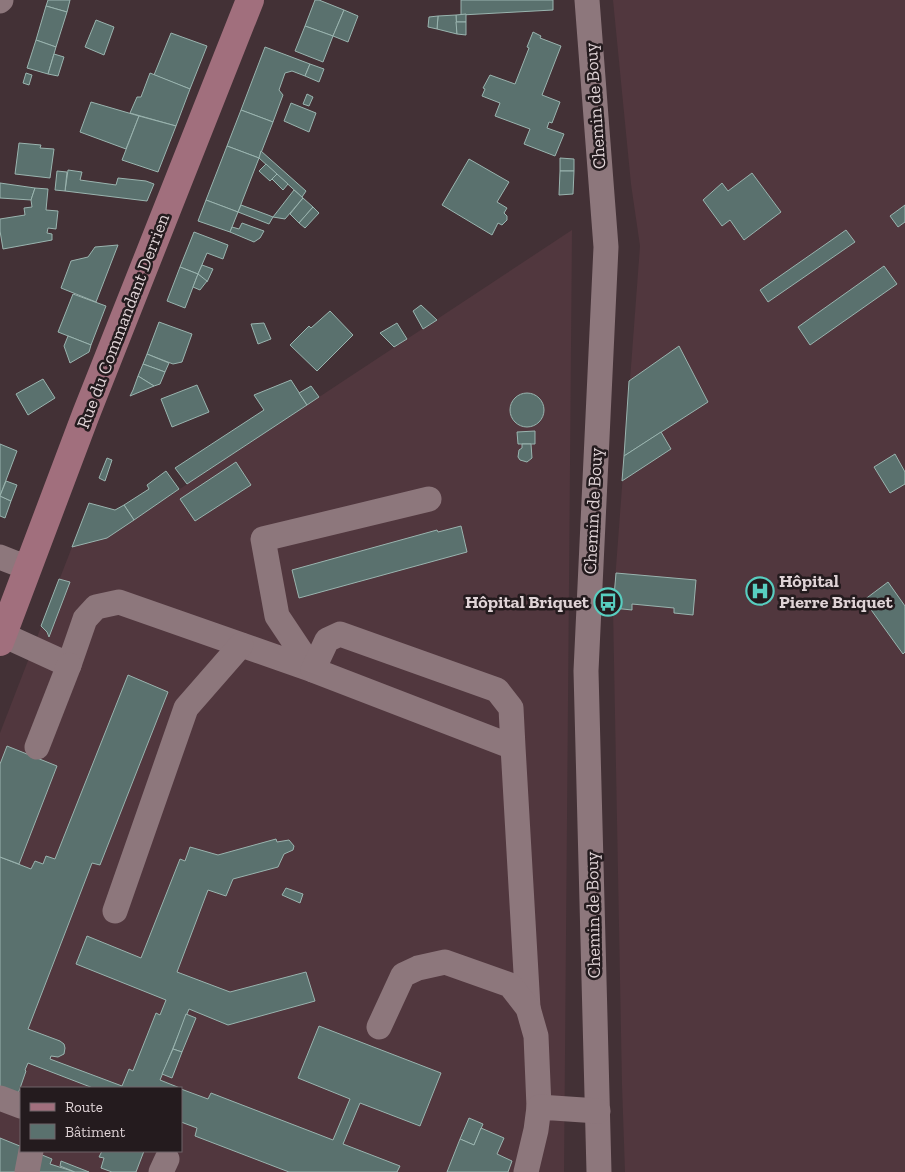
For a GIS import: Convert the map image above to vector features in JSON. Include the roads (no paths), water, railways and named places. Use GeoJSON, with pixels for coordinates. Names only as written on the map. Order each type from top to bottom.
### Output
{"type":"FeatureCollection","features":[{"type":"Feature","properties":{"kind":"main road","name":"Rue du Commandant Derrien"},"geometry":{"type":"LineString","coordinates":[[1,639],[86,414],[250,0]]}},
{"type":"Feature","properties":{"kind":"street","name":"Chemin de Bouy"},"geometry":{"type":"LineString","coordinates":[[587,0],[606,247],[586,671],[599,1172]]}},
{"type":"Feature","properties":{"kind":"street"},"geometry":{"type":"LineString","coordinates":[[313,670],[277,616],[263,538],[429,498]]}},
{"type":"Feature","properties":{"kind":"street"},"geometry":{"type":"LineString","coordinates":[[0,557],[29,566]]}},
{"type":"Feature","properties":{"kind":"street"},"geometry":{"type":"LineString","coordinates":[[37,747],[85,619],[96,607],[119,602],[313,670],[513,748]]}},
{"type":"Feature","properties":{"kind":"street"},"geometry":{"type":"LineString","coordinates":[[313,670],[327,640],[340,634],[497,690],[511,708],[528,1008],[536,1036],[539,1107],[536,1130],[526,1172]]}},
{"type":"Feature","properties":{"kind":"street"},"geometry":{"type":"LineString","coordinates":[[1,639],[69,665]]}},
{"type":"Feature","properties":{"kind":"street"},"geometry":{"type":"LineString","coordinates":[[115,911],[186,708],[242,645]]}},
{"type":"Feature","properties":{"kind":"street"},"geometry":{"type":"LineString","coordinates":[[379,1027],[403,975],[418,968],[444,962],[510,985],[528,1008]]}},
{"type":"Feature","properties":{"kind":"street"},"geometry":{"type":"LineString","coordinates":[[0,1098],[20,1106]]}},
{"type":"Feature","properties":{"kind":"street"},"geometry":{"type":"LineString","coordinates":[[539,1107],[598,1111]]}},
{"type":"Feature","properties":{"kind":"street"},"geometry":{"type":"LineString","coordinates":[[27,1172],[31,1152]]}},
{"type":"Feature","properties":{"kind":"place","name":"Hôpital Pierre Briquet"},"geometry":{"type":"Point","coordinates":[760,591]}},
{"type":"Feature","properties":{"kind":"place","name":"Hôpital Briquet"},"geometry":{"type":"Point","coordinates":[608,602]}}]}
